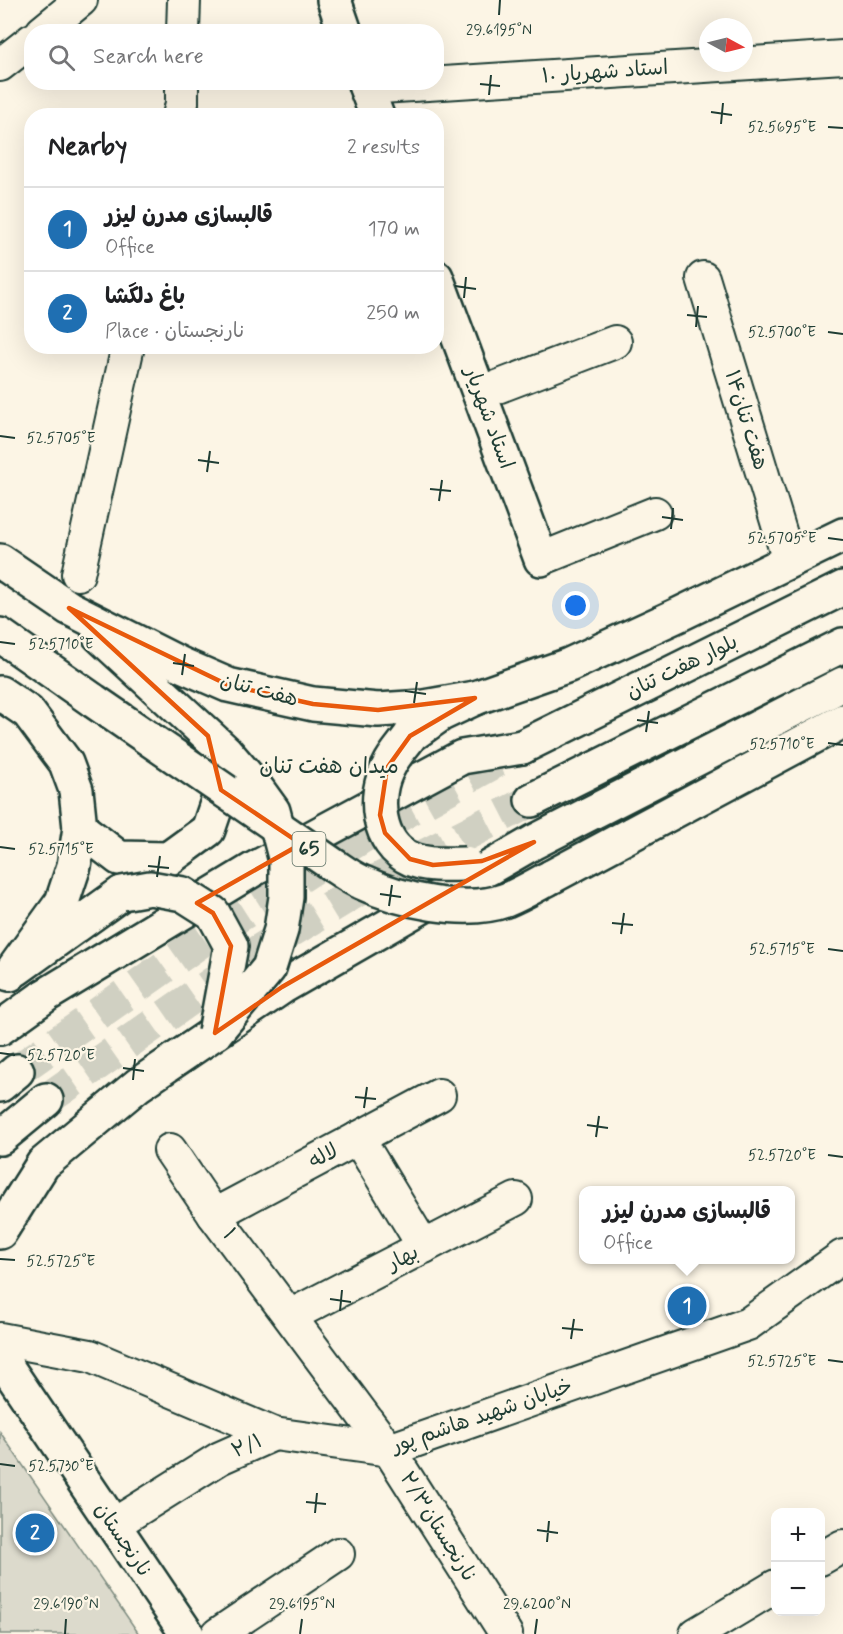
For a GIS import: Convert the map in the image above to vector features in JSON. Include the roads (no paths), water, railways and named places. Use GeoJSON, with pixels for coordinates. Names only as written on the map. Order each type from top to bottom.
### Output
{"type":"FeatureCollection","features":[{"type":"Feature","properties":{"kind":"main road"},"geometry":{"type":"LineString","coordinates":[[334,0],[342,24]]}},
{"type":"Feature","properties":{"kind":"main road","name":"استاد شهریار"},"geometry":{"type":"LineString","coordinates":[[444,299],[541,559]]}},
{"type":"Feature","properties":{"kind":"main road"},"geometry":{"type":"LineString","coordinates":[[534,842],[482,861],[465,864],[433,865],[410,859],[397,849],[385,833],[380,815],[381,790],[387,768],[410,736],[441,714],[474,698],[569,665],[843,535]]}},
{"type":"Feature","properties":{"kind":"main road","name":"هفت تنان"},"geometry":{"type":"LineString","coordinates":[[0,561],[69,608],[182,665],[228,685],[313,704],[378,710],[424,707],[474,698]]}},
{"type":"Feature","properties":{"kind":"main road","name":"بلوار هفت تنان"},"geometry":{"type":"LineString","coordinates":[[0,1028],[46,994],[254,869],[462,757],[522,747],[843,588]]}},
{"type":"Feature","properties":{"kind":"main road"},"geometry":{"type":"LineString","coordinates":[[69,608],[226,752],[273,811],[286,861],[286,897],[281,930],[269,968],[215,1033]]}},
{"type":"Feature","properties":{"kind":"main road","name":"65"},"geometry":{"type":"LineString","coordinates":[[0,635],[360,882],[413,900],[453,905],[478,905],[505,900],[843,721]]}},
{"type":"Feature","properties":{"kind":"main road"},"geometry":{"type":"LineString","coordinates":[[532,800],[843,645]]}},
{"type":"Feature","properties":{"kind":"main road"},"geometry":{"type":"LineString","coordinates":[[0,1201],[138,1085],[282,987],[534,842],[843,684]]}},
{"type":"Feature","properties":{"kind":"main road"},"geometry":{"type":"LineString","coordinates":[[0,693],[28,712],[66,763],[76,790],[80,828],[74,866],[62,902],[5,978]]}},
{"type":"Feature","properties":{"kind":"main road"},"geometry":{"type":"LineString","coordinates":[[80,828],[119,858],[168,859],[208,830],[224,783],[208,736]]}},
{"type":"Feature","properties":{"kind":"main road"},"geometry":{"type":"LineString","coordinates":[[5,978],[122,893],[150,888],[183,894],[213,913],[231,946],[215,1033]]}},
{"type":"Feature","properties":{"kind":"main road"},"geometry":{"type":"LineString","coordinates":[[0,1138],[46,1100]]}},
{"type":"Feature","properties":{"kind":"main road"},"geometry":{"type":"LineString","coordinates":[[0,1232],[43,1164]]}},
{"type":"Feature","properties":{"kind":"main road","name":"نارنجستان"},"geometry":{"type":"LineString","coordinates":[[0,1357],[187,1634]]}},
{"type":"Feature","properties":{"kind":"main road"},"geometry":{"type":"LineString","coordinates":[[0,1393],[32,1405]]}},
{"type":"Feature","properties":{"kind":"street"},"geometry":{"type":"LineString","coordinates":[[52,24],[81,0]]}},
{"type":"Feature","properties":{"kind":"street"},"geometry":{"type":"LineString","coordinates":[[183,0],[183,24]]}},
{"type":"Feature","properties":{"kind":"street"},"geometry":{"type":"LineString","coordinates":[[0,65],[24,46]]}},
{"type":"Feature","properties":{"kind":"street","name":"استاد شهریار ۱۰"},"geometry":{"type":"LineString","coordinates":[[444,89],[843,57]]}},
{"type":"Feature","properties":{"kind":"street"},"geometry":{"type":"LineString","coordinates":[[181,108],[182,90]]}},
{"type":"Feature","properties":{"kind":"street","name":"استاد شهریار ۱۰"},"geometry":{"type":"LineString","coordinates":[[369,95],[431,90]]}},
{"type":"Feature","properties":{"kind":"street","name":"هفت تنان۱۴"},"geometry":{"type":"LineString","coordinates":[[703,278],[789,561]]}},
{"type":"Feature","properties":{"kind":"street"},"geometry":{"type":"LineString","coordinates":[[479,394],[615,342]]}},
{"type":"Feature","properties":{"kind":"street"},"geometry":{"type":"LineString","coordinates":[[78,574],[126,354]]}},
{"type":"Feature","properties":{"kind":"street"},"geometry":{"type":"LineString","coordinates":[[541,559],[655,513]]}},
{"type":"Feature","properties":{"kind":"street","name":"لاله ‍"},"geometry":{"type":"LineString","coordinates":[[214,1215],[439,1095]]}},
{"type":"Feature","properties":{"kind":"street"},"geometry":{"type":"LineString","coordinates":[[358,1138],[424,1247]]}},
{"type":"Feature","properties":{"kind":"street","name":"۱"},"geometry":{"type":"LineString","coordinates":[[170,1150],[214,1215],[389,1450]]}},
{"type":"Feature","properties":{"kind":"street","name":"بهار"},"geometry":{"type":"LineString","coordinates":[[290,1316],[516,1199]]}},
{"type":"Feature","properties":{"kind":"street","name":"خیابان شهید هاشم پور"},"geometry":{"type":"LineString","coordinates":[[0,1339],[90,1356],[274,1434],[389,1450],[748,1324],[843,1256]]}},
{"type":"Feature","properties":{"kind":"street","name":"۲/۱"},"geometry":{"type":"LineString","coordinates":[[113,1526],[220,1458],[274,1434]]}},
{"type":"Feature","properties":{"kind":"street","name":"۲/۳نارنجستان"},"geometry":{"type":"LineString","coordinates":[[389,1450],[506,1634]]}},
{"type":"Feature","properties":{"kind":"street"},"geometry":{"type":"LineString","coordinates":[[825,1556],[843,1546]]}},
{"type":"Feature","properties":{"kind":"street"},"geometry":{"type":"LineString","coordinates":[[218,1634],[338,1554]]}},
{"type":"Feature","properties":{"kind":"street"},"geometry":{"type":"LineString","coordinates":[[696,1634],[771,1589]]}},
{"type":"Feature","properties":{"kind":"tunnel"},"geometry":{"type":"LineString","coordinates":[[17,1071],[214,932],[370,832],[518,749]]}},
{"type":"Feature","properties":{"kind":"tunnel"},"geometry":{"type":"LineString","coordinates":[[46,1100],[260,950],[360,889],[532,800]]}},
{"type":"Feature","properties":{"kind":"place","name":"قالبسازی مدرن لیزر"},"geometry":{"type":"Point","coordinates":[687,1306]}},
{"type":"Feature","properties":{"kind":"place","name":"باغ دلگشا"},"geometry":{"type":"Point","coordinates":[35,1533]}},
{"type":"Feature","properties":{"kind":"district","name":"میدان هفت تنان"},"geometry":{"type":"Point","coordinates":[329,767]}}]}
